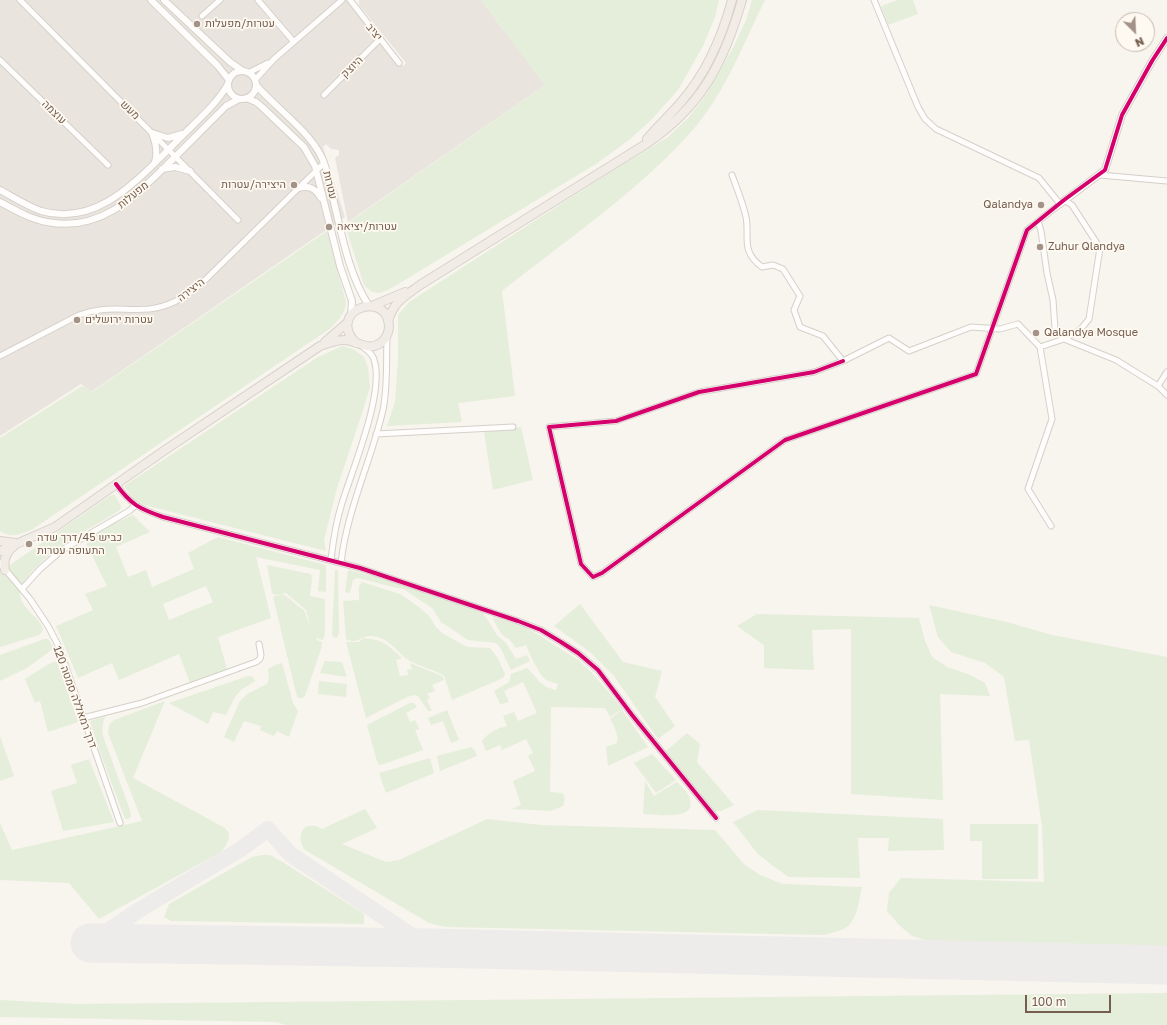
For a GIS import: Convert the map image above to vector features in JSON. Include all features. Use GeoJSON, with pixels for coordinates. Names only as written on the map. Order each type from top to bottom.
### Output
{"type":"FeatureCollection","features":[{"type":"Feature","properties":{"kind":"highway"},"geometry":{"type":"LineString","coordinates":[[622,158],[646,139],[682,102],[697,81],[713,53],[732,0]]}},
{"type":"Feature","properties":{"kind":"highway"},"geometry":{"type":"LineString","coordinates":[[388,321],[393,307],[420,285],[660,134],[677,120],[697,98],[722,57],[742,0]]}},
{"type":"Feature","properties":{"kind":"highway"},"geometry":{"type":"LineString","coordinates":[[0,551],[54,527],[312,352],[334,335],[359,308],[385,302],[420,285]]}},
{"type":"Feature","properties":{"kind":"highway"},"geometry":{"type":"LineString","coordinates":[[312,352],[337,340],[348,340],[368,347],[379,344],[387,335],[389,328],[388,321],[382,311],[370,306]]}},
{"type":"Feature","properties":{"kind":"highway"},"geometry":{"type":"LineString","coordinates":[[350,318],[349,333],[359,344]]}},
{"type":"Feature","properties":{"kind":"highway"},"geometry":{"type":"LineString","coordinates":[[0,541],[6,543],[18,543]]}},
{"type":"Feature","properties":{"kind":"highway"},"geometry":{"type":"LineString","coordinates":[[2,568],[10,548],[18,543]]}},
{"type":"Feature","properties":{"kind":"street","name":"מעש"},"geometry":{"type":"LineString","coordinates":[[20,0],[238,220]]}},
{"type":"Feature","properties":{"kind":"street"},"geometry":{"type":"LineString","coordinates":[[151,0],[218,66],[229,82]]}},
{"type":"Feature","properties":{"kind":"street"},"geometry":{"type":"LineString","coordinates":[[164,0],[230,62],[246,72],[255,82]]}},
{"type":"Feature","properties":{"kind":"street"},"geometry":{"type":"LineString","coordinates":[[202,16],[220,0]]}},
{"type":"Feature","properties":{"kind":"street"},"geometry":{"type":"LineString","coordinates":[[258,0],[294,42]]}},
{"type":"Feature","properties":{"kind":"street"},"geometry":{"type":"LineString","coordinates":[[274,59],[255,82],[254,92],[249,97],[243,98],[232,95],[228,88],[233,74],[256,70],[274,59],[342,0]]}},
{"type":"Feature","properties":{"kind":"street","name":"יציב"},"geometry":{"type":"LineString","coordinates":[[350,0],[399,63]]}},
{"type":"Feature","properties":{"kind":"street"},"geometry":{"type":"LineString","coordinates":[[874,0],[918,107],[925,119],[936,129],[1039,178],[1062,202],[1072,205],[1100,248],[1089,319],[1080,330],[1064,339],[1040,347]]}},
{"type":"Feature","properties":{"kind":"street"},"geometry":{"type":"LineString","coordinates":[[1050,526],[1028,489],[1052,419],[1040,347],[1018,324],[1000,329],[992,329],[971,327],[908,351],[889,338],[843,361],[814,372],[700,392],[616,421],[549,427],[581,564],[593,577],[602,574],[785,440],[976,374],[992,329],[1027,230],[1062,202],[1100,175],[1104,170],[1122,115],[1152,61],[1167,38]]}},
{"type":"Feature","properties":{"kind":"street","name":"היוצק"},"geometry":{"type":"LineString","coordinates":[[324,95],[380,39]]}},
{"type":"Feature","properties":{"kind":"street","name":"עוצמה"},"geometry":{"type":"LineString","coordinates":[[0,60],[108,165]]}},
{"type":"Feature","properties":{"kind":"street","name":"מפעלות"},"geometry":{"type":"LineString","coordinates":[[0,190],[30,206],[41,210],[62,213],[81,211],[102,204],[121,194],[155,162],[211,106],[229,82]]}},
{"type":"Feature","properties":{"kind":"street","name":"עטרות"},"geometry":{"type":"LineString","coordinates":[[255,82],[269,100],[312,140],[324,163],[350,263],[361,292],[370,306]]}},
{"type":"Feature","properties":{"kind":"street","name":"מפעלות"},"geometry":{"type":"LineString","coordinates":[[0,202],[26,216],[38,220],[61,224],[83,221],[107,214],[127,202],[226,106],[243,98]]}},
{"type":"Feature","properties":{"kind":"street","name":"עטרות"},"geometry":{"type":"LineString","coordinates":[[243,98],[256,102],[262,107],[304,146],[312,160],[316,170],[340,266],[352,301],[350,318]]}},
{"type":"Feature","properties":{"kind":"street"},"geometry":{"type":"LineString","coordinates":[[152,133],[168,138],[184,133]]}},
{"type":"Feature","properties":{"kind":"street"},"geometry":{"type":"LineString","coordinates":[[152,133],[157,148],[155,162]]}},
{"type":"Feature","properties":{"kind":"street","name":"היצירה"},"geometry":{"type":"LineString","coordinates":[[0,356],[79,314],[92,310],[111,308],[149,309],[166,306],[180,300],[201,284],[324,163]]}},
{"type":"Feature","properties":{"kind":"street"},"geometry":{"type":"LineString","coordinates":[[162,169],[175,167],[190,171]]}},
{"type":"Feature","properties":{"kind":"street"},"geometry":{"type":"LineString","coordinates":[[732,175],[746,217],[746,247],[756,263],[762,267],[773,265],[783,269],[800,296],[794,310],[800,327],[823,336],[843,361]]}},
{"type":"Feature","properties":{"kind":"street"},"geometry":{"type":"LineString","coordinates":[[1100,175],[1167,181]]}},
{"type":"Feature","properties":{"kind":"street"},"geometry":{"type":"LineString","coordinates":[[298,188],[304,186],[315,189],[324,201]]}},
{"type":"Feature","properties":{"kind":"street"},"geometry":{"type":"LineString","coordinates":[[1038,221],[1053,300],[1055,329],[1064,339],[1116,360],[1158,386],[1167,395]]}},
{"type":"Feature","properties":{"kind":"street"},"geometry":{"type":"LineString","coordinates":[[341,563],[352,507],[376,434],[385,396],[387,335]]}},
{"type":"Feature","properties":{"kind":"street"},"geometry":{"type":"LineString","coordinates":[[331,560],[334,535],[340,509],[370,418],[375,395],[375,362],[373,356],[359,344]]}},
{"type":"Feature","properties":{"kind":"street"},"geometry":{"type":"LineString","coordinates":[[1158,386],[1167,372]]}},
{"type":"Feature","properties":{"kind":"street"},"geometry":{"type":"LineString","coordinates":[[376,434],[513,427]]}},
{"type":"Feature","properties":{"kind":"street"},"geometry":{"type":"LineString","coordinates":[[116,484],[127,499],[135,506],[163,517],[360,568],[518,620],[541,630],[578,653],[598,670],[632,715],[716,818]]}},
{"type":"Feature","properties":{"kind":"street"},"geometry":{"type":"LineString","coordinates":[[22,589],[40,569],[62,550],[83,536],[130,511],[135,506]]}},
{"type":"Feature","properties":{"kind":"street","name":"דרך רמאללה סמטה 120"},"geometry":{"type":"LineString","coordinates":[[2,568],[22,589],[48,626],[59,647],[120,823]]}},
{"type":"Feature","properties":{"kind":"street"},"geometry":{"type":"LineString","coordinates":[[83,718],[142,703],[256,662],[260,659],[261,655],[259,644]]}},
{"type":"Feature","properties":{"kind":"shaded area"},"geometry":{"type":"Polygon","coordinates":[[[0,0],[352,0],[403,66],[406,63],[359,5],[359,0],[481,0],[545,85],[348,222],[335,158],[339,155],[339,150],[331,149],[326,144],[323,147],[345,217],[91,392],[81,384],[0,436],[0,0]]]}},
{"type":"Feature","properties":{"kind":"green space"},"geometry":{"type":"Polygon","coordinates":[[[481,0],[719,0],[715,17],[703,46],[678,90],[652,119],[629,140],[596,164],[390,289],[379,293],[373,292],[364,285],[345,225],[545,85],[481,0]]]}},
{"type":"Feature","properties":{"kind":"green space"},"geometry":{"type":"Polygon","coordinates":[[[752,0],[765,0],[738,58],[715,100],[681,143],[625,195],[502,291],[515,396],[458,403],[462,422],[387,426],[395,402],[398,360],[398,315],[409,302],[612,171],[668,137],[688,118],[706,95],[734,46],[746,20],[752,0]]]}},
{"type":"Feature","properties":{"kind":"green space"},"geometry":{"type":"Polygon","coordinates":[[[898,0],[913,0],[918,14],[888,25],[881,6],[898,0]]]}},
{"type":"Feature","properties":{"kind":"green space"},"geometry":{"type":"Polygon","coordinates":[[[327,231],[346,302],[343,313],[331,328],[33,529],[16,535],[9,535],[0,531],[0,438],[82,386],[92,392],[327,231]]]}},
{"type":"Feature","properties":{"kind":"green space"},"geometry":{"type":"Polygon","coordinates":[[[342,346],[353,349],[364,357],[368,368],[370,387],[337,488],[324,540],[326,551],[144,505],[132,497],[124,486],[318,357],[342,346]]]}},
{"type":"Feature","properties":{"kind":"green space"},"geometry":{"type":"Polygon","coordinates":[[[521,427],[533,480],[493,490],[484,432],[521,427]]]}},
{"type":"Feature","properties":{"kind":"green space"},"geometry":{"type":"Polygon","coordinates":[[[111,495],[115,495],[121,506],[120,510],[56,549],[34,569],[21,588],[21,600],[41,625],[43,630],[39,635],[0,647],[0,572],[111,495]]]}},
{"type":"Feature","properties":{"kind":"green space"},"geometry":{"type":"Polygon","coordinates":[[[133,515],[150,532],[116,547],[128,577],[146,570],[152,587],[194,569],[188,553],[218,537],[326,565],[326,592],[318,591],[320,570],[256,557],[271,618],[218,637],[227,669],[191,685],[179,654],[119,680],[112,663],[78,678],[56,626],[93,610],[85,594],[107,586],[85,541],[108,526],[133,515]],[[206,586],[163,604],[169,620],[213,602],[206,586]]]}},
{"type":"Feature","properties":{"kind":"green space"},"geometry":{"type":"Polygon","coordinates":[[[267,565],[311,574],[310,596],[325,599],[325,634],[323,640],[316,638],[322,642],[321,649],[305,696],[302,698],[298,698],[296,693],[273,597],[282,594],[304,610],[311,628],[306,610],[286,593],[275,595],[272,593],[267,565]]]}},
{"type":"Feature","properties":{"kind":"green space"},"geometry":{"type":"Polygon","coordinates":[[[335,570],[338,570],[339,633],[337,638],[333,637],[332,633],[335,570]]]}},
{"type":"Feature","properties":{"kind":"green space"},"geometry":{"type":"Polygon","coordinates":[[[348,570],[390,580],[483,613],[497,635],[506,643],[516,659],[527,655],[530,661],[511,670],[501,649],[496,643],[468,640],[441,622],[432,608],[405,590],[358,578],[353,580],[350,593],[345,592],[348,570]]]}},
{"type":"Feature","properties":{"kind":"green space"},"geometry":{"type":"Polygon","coordinates":[[[362,582],[400,594],[429,616],[442,633],[467,647],[490,648],[497,657],[505,674],[503,678],[452,700],[444,676],[410,661],[384,639],[368,636],[353,641],[346,639],[343,601],[359,600],[359,586],[362,582]]]}},
{"type":"Feature","properties":{"kind":"green space"},"geometry":{"type":"Polygon","coordinates":[[[580,604],[623,662],[662,671],[655,697],[675,726],[658,739],[614,676],[590,652],[554,626],[580,604]]]}},
{"type":"Feature","properties":{"kind":"green space"},"geometry":{"type":"Polygon","coordinates":[[[929,605],[1007,622],[1052,635],[1167,657],[1167,947],[932,942],[912,936],[900,926],[887,911],[889,893],[901,878],[1044,882],[1042,826],[1029,740],[1015,741],[1004,677],[985,663],[951,652],[938,637],[929,605]]]}},
{"type":"Feature","properties":{"kind":"green space"},"geometry":{"type":"Polygon","coordinates":[[[757,614],[919,618],[925,641],[932,657],[947,667],[970,675],[985,683],[990,696],[940,694],[943,800],[851,794],[851,629],[812,630],[814,670],[764,668],[764,645],[737,626],[757,614]]]}},
{"type":"Feature","properties":{"kind":"green space"},"geometry":{"type":"Polygon","coordinates":[[[492,617],[521,625],[578,660],[592,673],[623,709],[610,717],[605,708],[551,707],[550,792],[562,793],[565,799],[563,806],[551,811],[512,809],[521,805],[513,781],[535,771],[528,756],[533,753],[526,739],[502,750],[500,745],[486,751],[482,741],[493,731],[507,726],[503,716],[514,712],[518,721],[537,713],[523,682],[504,691],[509,702],[500,704],[494,691],[509,682],[511,674],[527,668],[546,687],[556,690],[558,684],[546,680],[542,676],[526,645],[516,648],[509,639],[501,633],[492,617]]]}},
{"type":"Feature","properties":{"kind":"green space"},"geometry":{"type":"Polygon","coordinates":[[[364,638],[377,640],[389,646],[402,658],[396,660],[400,676],[408,675],[407,670],[412,669],[410,663],[442,676],[444,680],[432,685],[435,691],[427,694],[430,698],[427,700],[432,711],[428,711],[418,696],[414,695],[407,697],[366,718],[346,642],[359,642],[364,638]]]}},
{"type":"Feature","properties":{"kind":"green space"},"geometry":{"type":"Polygon","coordinates":[[[44,639],[48,639],[54,648],[27,668],[0,681],[0,655],[44,639]]]}},
{"type":"Feature","properties":{"kind":"green space"},"geometry":{"type":"Polygon","coordinates":[[[325,661],[342,662],[347,677],[320,673],[325,661]]]}},
{"type":"Feature","properties":{"kind":"green space"},"geometry":{"type":"Polygon","coordinates":[[[53,662],[57,662],[78,722],[48,732],[40,701],[35,703],[25,679],[53,662]]]}},
{"type":"Feature","properties":{"kind":"green space"},"geometry":{"type":"Polygon","coordinates":[[[282,663],[293,703],[298,711],[289,737],[277,731],[274,736],[260,730],[261,726],[244,721],[234,742],[224,737],[240,701],[247,694],[267,684],[269,679],[268,669],[282,663]]]}},
{"type":"Feature","properties":{"kind":"green space"},"geometry":{"type":"Polygon","coordinates":[[[248,676],[253,677],[255,681],[241,690],[235,697],[226,715],[213,712],[208,724],[169,703],[248,676]]]}},
{"type":"Feature","properties":{"kind":"green space"},"geometry":{"type":"Polygon","coordinates":[[[319,681],[347,684],[346,697],[318,694],[319,681]]]}},
{"type":"Feature","properties":{"kind":"green space"},"geometry":{"type":"Polygon","coordinates":[[[165,701],[133,778],[225,828],[229,833],[228,839],[226,846],[221,852],[99,919],[69,883],[0,880],[0,823],[12,850],[142,821],[108,733],[109,725],[114,720],[165,701]]]}},
{"type":"Feature","properties":{"kind":"green space"},"geometry":{"type":"Polygon","coordinates":[[[410,703],[414,703],[417,707],[406,713],[410,722],[415,720],[419,729],[415,730],[423,750],[379,765],[367,725],[410,703]]]}},
{"type":"Feature","properties":{"kind":"green space"},"geometry":{"type":"Polygon","coordinates":[[[447,710],[459,740],[451,743],[443,721],[431,725],[428,718],[447,710]]]}},
{"type":"Feature","properties":{"kind":"green space"},"geometry":{"type":"Polygon","coordinates":[[[622,710],[648,747],[608,766],[606,747],[617,743],[616,731],[610,719],[622,710]]]}},
{"type":"Feature","properties":{"kind":"green space"},"geometry":{"type":"Polygon","coordinates":[[[106,716],[102,730],[103,736],[130,810],[131,816],[129,819],[125,819],[90,721],[106,716]]]}},
{"type":"Feature","properties":{"kind":"green space"},"geometry":{"type":"Polygon","coordinates":[[[687,733],[700,744],[697,762],[734,805],[721,811],[715,811],[666,751],[687,733]]]}},
{"type":"Feature","properties":{"kind":"green space"},"geometry":{"type":"Polygon","coordinates":[[[0,736],[14,776],[0,781],[0,736]]]}},
{"type":"Feature","properties":{"kind":"green space"},"geometry":{"type":"Polygon","coordinates":[[[471,747],[474,749],[477,756],[440,771],[437,756],[471,747]]]}},
{"type":"Feature","properties":{"kind":"green space"},"geometry":{"type":"Polygon","coordinates":[[[652,754],[676,780],[656,793],[634,763],[652,754]]]}},
{"type":"Feature","properties":{"kind":"green space"},"geometry":{"type":"Polygon","coordinates":[[[430,758],[434,773],[386,793],[379,773],[430,758]]]}},
{"type":"Feature","properties":{"kind":"green space"},"geometry":{"type":"Polygon","coordinates":[[[89,759],[114,822],[63,831],[51,791],[77,783],[71,765],[89,759]]]}},
{"type":"Feature","properties":{"kind":"green space"},"geometry":{"type":"Polygon","coordinates":[[[645,781],[654,796],[677,782],[689,797],[691,805],[688,810],[675,815],[643,814],[645,781]]]}},
{"type":"Feature","properties":{"kind":"green space"},"geometry":{"type":"Polygon","coordinates":[[[365,809],[377,828],[342,844],[386,862],[399,860],[487,819],[541,825],[715,830],[744,864],[760,875],[783,884],[862,887],[858,908],[854,918],[848,926],[836,932],[823,935],[446,927],[429,923],[305,850],[302,844],[301,834],[306,827],[316,826],[322,829],[365,809]]]}},
{"type":"Feature","properties":{"kind":"green space"},"geometry":{"type":"Polygon","coordinates":[[[758,810],[943,819],[944,850],[888,851],[889,838],[858,838],[860,878],[789,877],[757,853],[733,822],[758,810]]]}},
{"type":"Feature","properties":{"kind":"green space"},"geometry":{"type":"Polygon","coordinates":[[[970,824],[1038,824],[1038,879],[982,879],[982,841],[970,841],[970,824]]]}},
{"type":"Feature","properties":{"kind":"green space"},"geometry":{"type":"Polygon","coordinates":[[[270,855],[281,861],[364,914],[364,924],[171,921],[164,917],[169,904],[252,857],[270,855]]]}},
{"type":"Feature","properties":{"kind":"green space"},"geometry":{"type":"Polygon","coordinates":[[[1167,993],[1167,1025],[286,1025],[276,1022],[0,1017],[0,1000],[76,1004],[1167,993]]]}},
{"type":"Feature","properties":{"kind":"taxiway"},"geometry":{"type":"LineString","coordinates":[[90,943],[139,910],[241,849],[268,829],[290,854],[430,948]]}},
{"type":"Feature","properties":{"kind":"runway"},"geometry":{"type":"LineString","coordinates":[[90,943],[430,948],[1167,965]]}},
{"type":"Feature","properties":{"kind":"cycle path"},"geometry":{"type":"LineString","coordinates":[[843,361],[814,372],[699,392],[616,421],[549,427],[581,564],[593,577],[602,573],[785,440],[976,374],[1027,230],[1064,200],[1105,170],[1122,115],[1152,61],[1167,38]]}},
{"type":"Feature","properties":{"kind":"cycle path"},"geometry":{"type":"LineString","coordinates":[[116,484],[131,502],[142,509],[163,517],[360,568],[541,630],[578,653],[598,670],[632,715],[716,818]]}},
{"type":"Feature","properties":{"kind":"place","name":"עטרות/מפעלות"},"geometry":{"type":"Point","coordinates":[197,24]}},
{"type":"Feature","properties":{"kind":"place","name":"היצירה/עטרות"},"geometry":{"type":"Point","coordinates":[294,185]}},
{"type":"Feature","properties":{"kind":"place","name":"Qalandya"},"geometry":{"type":"Point","coordinates":[1041,205]}},
{"type":"Feature","properties":{"kind":"place","name":"עטרות/יציאה"},"geometry":{"type":"Point","coordinates":[329,227]}},
{"type":"Feature","properties":{"kind":"place","name":"Zuhur Qlandya"},"geometry":{"type":"Point","coordinates":[1040,247]}},
{"type":"Feature","properties":{"kind":"place","name":"עטרות ירושלים"},"geometry":{"type":"Point","coordinates":[77,320]}},
{"type":"Feature","properties":{"kind":"place","name":"Qalandya Mosque"},"geometry":{"type":"Point","coordinates":[1036,333]}},
{"type":"Feature","properties":{"kind":"place","name":"כביש 45/דרך שדה התעופה עטרות"},"geometry":{"type":"Point","coordinates":[29,544]}}]}
